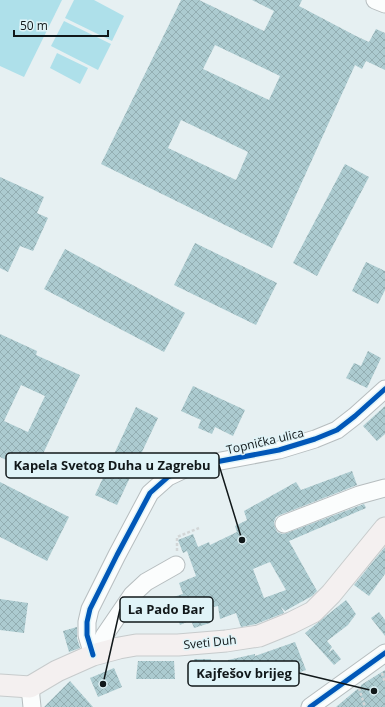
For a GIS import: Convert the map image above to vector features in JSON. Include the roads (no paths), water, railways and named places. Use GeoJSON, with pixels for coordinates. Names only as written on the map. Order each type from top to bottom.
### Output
{"type":"FeatureCollection","features":[{"type":"Feature","properties":{"kind":"main road","name":"Sveti Duh"},"geometry":{"type":"LineString","coordinates":[[0,685],[31,697],[57,671],[98,653],[136,645],[178,645],[226,641],[259,636],[291,623],[313,612],[331,594],[385,528]]}},
{"type":"Feature","properties":{"kind":"street"},"geometry":{"type":"LineString","coordinates":[[375,0],[385,4]]}},
{"type":"Feature","properties":{"kind":"street","name":"Topnička ulica"},"geometry":{"type":"LineString","coordinates":[[98,653],[87,635],[87,622],[90,609],[150,493],[168,477],[189,467],[279,450],[315,439],[337,430],[385,389]]}},
{"type":"Feature","properties":{"kind":"street"},"geometry":{"type":"LineString","coordinates":[[284,524],[359,495],[385,488]]}},
{"type":"Feature","properties":{"kind":"street"},"geometry":{"type":"LineString","coordinates":[[98,653],[104,636],[132,596],[146,582],[176,565]]}},
{"type":"Feature","properties":{"kind":"street"},"geometry":{"type":"LineString","coordinates":[[310,707],[385,653]]}},
{"type":"Feature","properties":{"kind":"place","name":"Kapela Svetog Duha u Zagrebu"},"geometry":{"type":"Point","coordinates":[242,540]}},
{"type":"Feature","properties":{"kind":"place","name":"La Pado Bar"},"geometry":{"type":"Point","coordinates":[103,684]}},
{"type":"Feature","properties":{"kind":"place","name":"Kajfešov brijeg"},"geometry":{"type":"Point","coordinates":[374,691]}}]}
